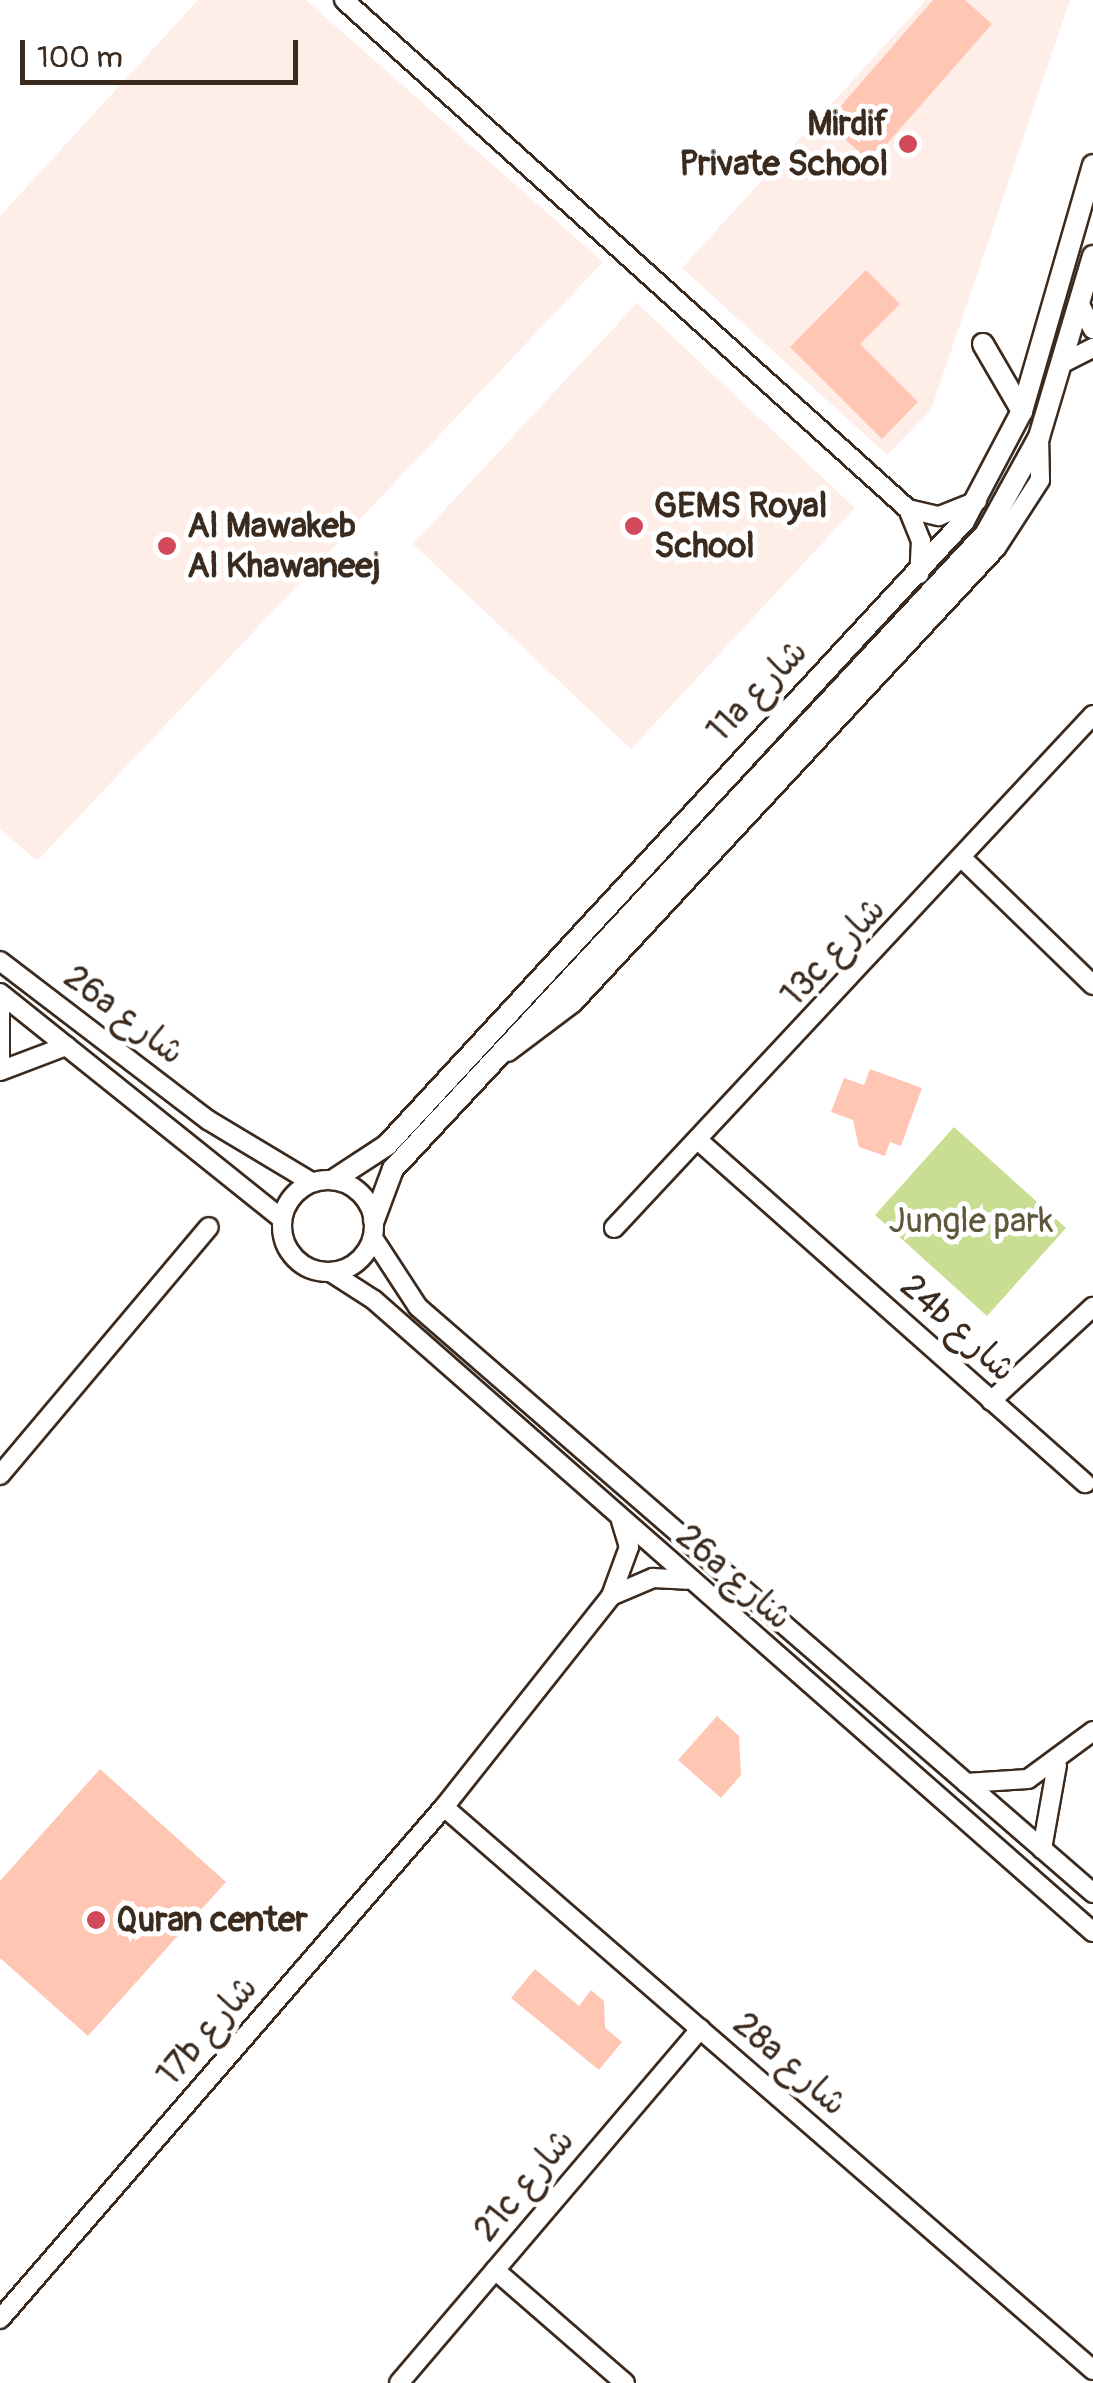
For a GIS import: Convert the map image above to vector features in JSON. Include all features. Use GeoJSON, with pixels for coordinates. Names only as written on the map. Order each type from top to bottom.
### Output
{"type":"FeatureCollection","features":[{"type":"Feature","properties":{"kind":"street"},"geometry":{"type":"LineString","coordinates":[[344,0],[908,509],[921,541],[919,574]]}},
{"type":"Feature","properties":{"kind":"street","name":"11a شارع"},"geometry":{"type":"LineString","coordinates":[[334,1180],[387,1145],[714,784],[919,574],[977,501],[1022,412],[1093,165]]}},
{"type":"Feature","properties":{"kind":"street","name":"11a شارع"},"geometry":{"type":"LineString","coordinates":[[374,1229],[393,1169],[969,554],[1038,437],[1093,256]]}},
{"type":"Feature","properties":{"kind":"street"},"geometry":{"type":"LineString","coordinates":[[1079,303],[1093,329]]}},
{"type":"Feature","properties":{"kind":"street"},"geometry":{"type":"LineString","coordinates":[[983,344],[1022,412]]}},
{"type":"Feature","properties":{"kind":"street"},"geometry":{"type":"LineString","coordinates":[[1061,364],[1093,348]]}},
{"type":"Feature","properties":{"kind":"street"},"geometry":{"type":"LineString","coordinates":[[908,509],[938,516],[977,501]]}},
{"type":"Feature","properties":{"kind":"street","name":"13c شارع"},"geometry":{"type":"LineString","coordinates":[[614,1228],[963,859],[1093,715]]}},
{"type":"Feature","properties":{"kind":"street"},"geometry":{"type":"LineString","coordinates":[[963,859],[1093,985]]}},
{"type":"Feature","properties":{"kind":"street","name":"26a شارع"},"geometry":{"type":"LineString","coordinates":[[0,960],[224,1132],[311,1182]]}},
{"type":"Feature","properties":{"kind":"street"},"geometry":{"type":"LineString","coordinates":[[0,993],[0,1062]]}},
{"type":"Feature","properties":{"kind":"street","name":"26a شارع"},"geometry":{"type":"LineString","coordinates":[[0,993],[282,1219]]}},
{"type":"Feature","properties":{"kind":"street"},"geometry":{"type":"LineString","coordinates":[[0,1071],[66,1046]]}},
{"type":"Feature","properties":{"kind":"street","name":"24b شارع"},"geometry":{"type":"LineString","coordinates":[[699,1141],[1086,1483]]}},
{"type":"Feature","properties":{"kind":"street"},"geometry":{"type":"LineString","coordinates":[[334,1180],[365,1197],[374,1229],[362,1258],[332,1273],[290,1253],[282,1219],[311,1182],[334,1180]]}},
{"type":"Feature","properties":{"kind":"street"},"geometry":{"type":"LineString","coordinates":[[0,1475],[209,1227]]}},
{"type":"Feature","properties":{"kind":"street","name":"26a شارع"},"geometry":{"type":"LineString","coordinates":[[374,1229],[418,1307],[1093,1893]]}},
{"type":"Feature","properties":{"kind":"street","name":"26a شارع"},"geometry":{"type":"LineString","coordinates":[[332,1273],[1093,1932]]}},
{"type":"Feature","properties":{"kind":"street"},"geometry":{"type":"LineString","coordinates":[[991,1401],[1093,1308]]}},
{"type":"Feature","properties":{"kind":"street","name":"17b شارع"},"geometry":{"type":"LineString","coordinates":[[0,2319],[444,1807],[611,1596],[629,1547],[620,1520]]}},
{"type":"Feature","properties":{"kind":"street"},"geometry":{"type":"LineString","coordinates":[[611,1596],[653,1578],[689,1580]]}},
{"type":"Feature","properties":{"kind":"street"},"geometry":{"type":"LineString","coordinates":[[966,1784],[1013,1783],[1057,1765],[1093,1732]]}},
{"type":"Feature","properties":{"kind":"street"},"geometry":{"type":"LineString","coordinates":[[1042,1849],[1057,1765]]}},
{"type":"Feature","properties":{"kind":"street","name":"28a شارع"},"geometry":{"type":"LineString","coordinates":[[444,1807],[1093,2370]]}},
{"type":"Feature","properties":{"kind":"street","name":"21c شارع"},"geometry":{"type":"LineString","coordinates":[[399,2383],[700,2028]]}},
{"type":"Feature","properties":{"kind":"street"},"geometry":{"type":"LineString","coordinates":[[494,2270],[625,2383]]}},
{"type":"Feature","properties":{"kind":"shaded area","name":"Al Mawakeb Al Khawaneej"},"geometry":{"type":"Polygon","coordinates":[[[198,0],[306,0],[603,262],[37,861],[0,829],[0,216],[198,0]]]}},
{"type":"Feature","properties":{"kind":"shaded area","name":"Mirdif Private School"},"geometry":{"type":"Polygon","coordinates":[[[926,0],[1070,0],[931,410],[887,455],[682,268],[926,0]]]}},
{"type":"Feature","properties":{"kind":"shaded area","name":"GEMS Royal School"},"geometry":{"type":"Polygon","coordinates":[[[637,303],[855,508],[631,749],[413,544],[637,303]]]}},
{"type":"Feature","properties":{"kind":"green space","name":"Jungle park"},"geometry":{"type":"Polygon","coordinates":[[[954,1127],[1066,1228],[987,1316],[875,1215],[954,1127]]]}},
{"type":"Feature","properties":{"kind":"building"},"geometry":{"type":"Polygon","coordinates":[[[933,0],[965,0],[992,24],[871,162],[826,123],[933,0]]]}},
{"type":"Feature","properties":{"kind":"building"},"geometry":{"type":"Polygon","coordinates":[[[866,270],[900,304],[860,344],[918,402],[882,439],[790,347],[866,270]]]}},
{"type":"Feature","properties":{"kind":"building"},"geometry":{"type":"Polygon","coordinates":[[[870,1069],[922,1088],[901,1146],[890,1142],[885,1156],[859,1147],[853,1120],[831,1112],[844,1078],[864,1085],[870,1069]]]}},
{"type":"Feature","properties":{"kind":"building"},"geometry":{"type":"Polygon","coordinates":[[[717,1716],[739,1736],[741,1775],[721,1798],[678,1760],[717,1716]]]}},
{"type":"Feature","properties":{"kind":"building","name":"Quran center"},"geometry":{"type":"Polygon","coordinates":[[[100,1769],[226,1882],[88,2036],[0,1958],[0,1881],[100,1769]]]}},
{"type":"Feature","properties":{"kind":"building"},"geometry":{"type":"Polygon","coordinates":[[[535,1969],[579,2006],[591,1990],[604,2001],[605,2028],[622,2042],[599,2070],[511,1998],[535,1969]]]}},
{"type":"Feature","properties":{"kind":"place","name":"Mirdif Private School"},"geometry":{"type":"Point","coordinates":[908,144]}},
{"type":"Feature","properties":{"kind":"place","name":"GEMS Royal School"},"geometry":{"type":"Point","coordinates":[634,526]}},
{"type":"Feature","properties":{"kind":"place","name":"Al Mawakeb Al Khawaneej"},"geometry":{"type":"Point","coordinates":[167,546]}},
{"type":"Feature","properties":{"kind":"place","name":"Quran center"},"geometry":{"type":"Point","coordinates":[96,1920]}}]}
